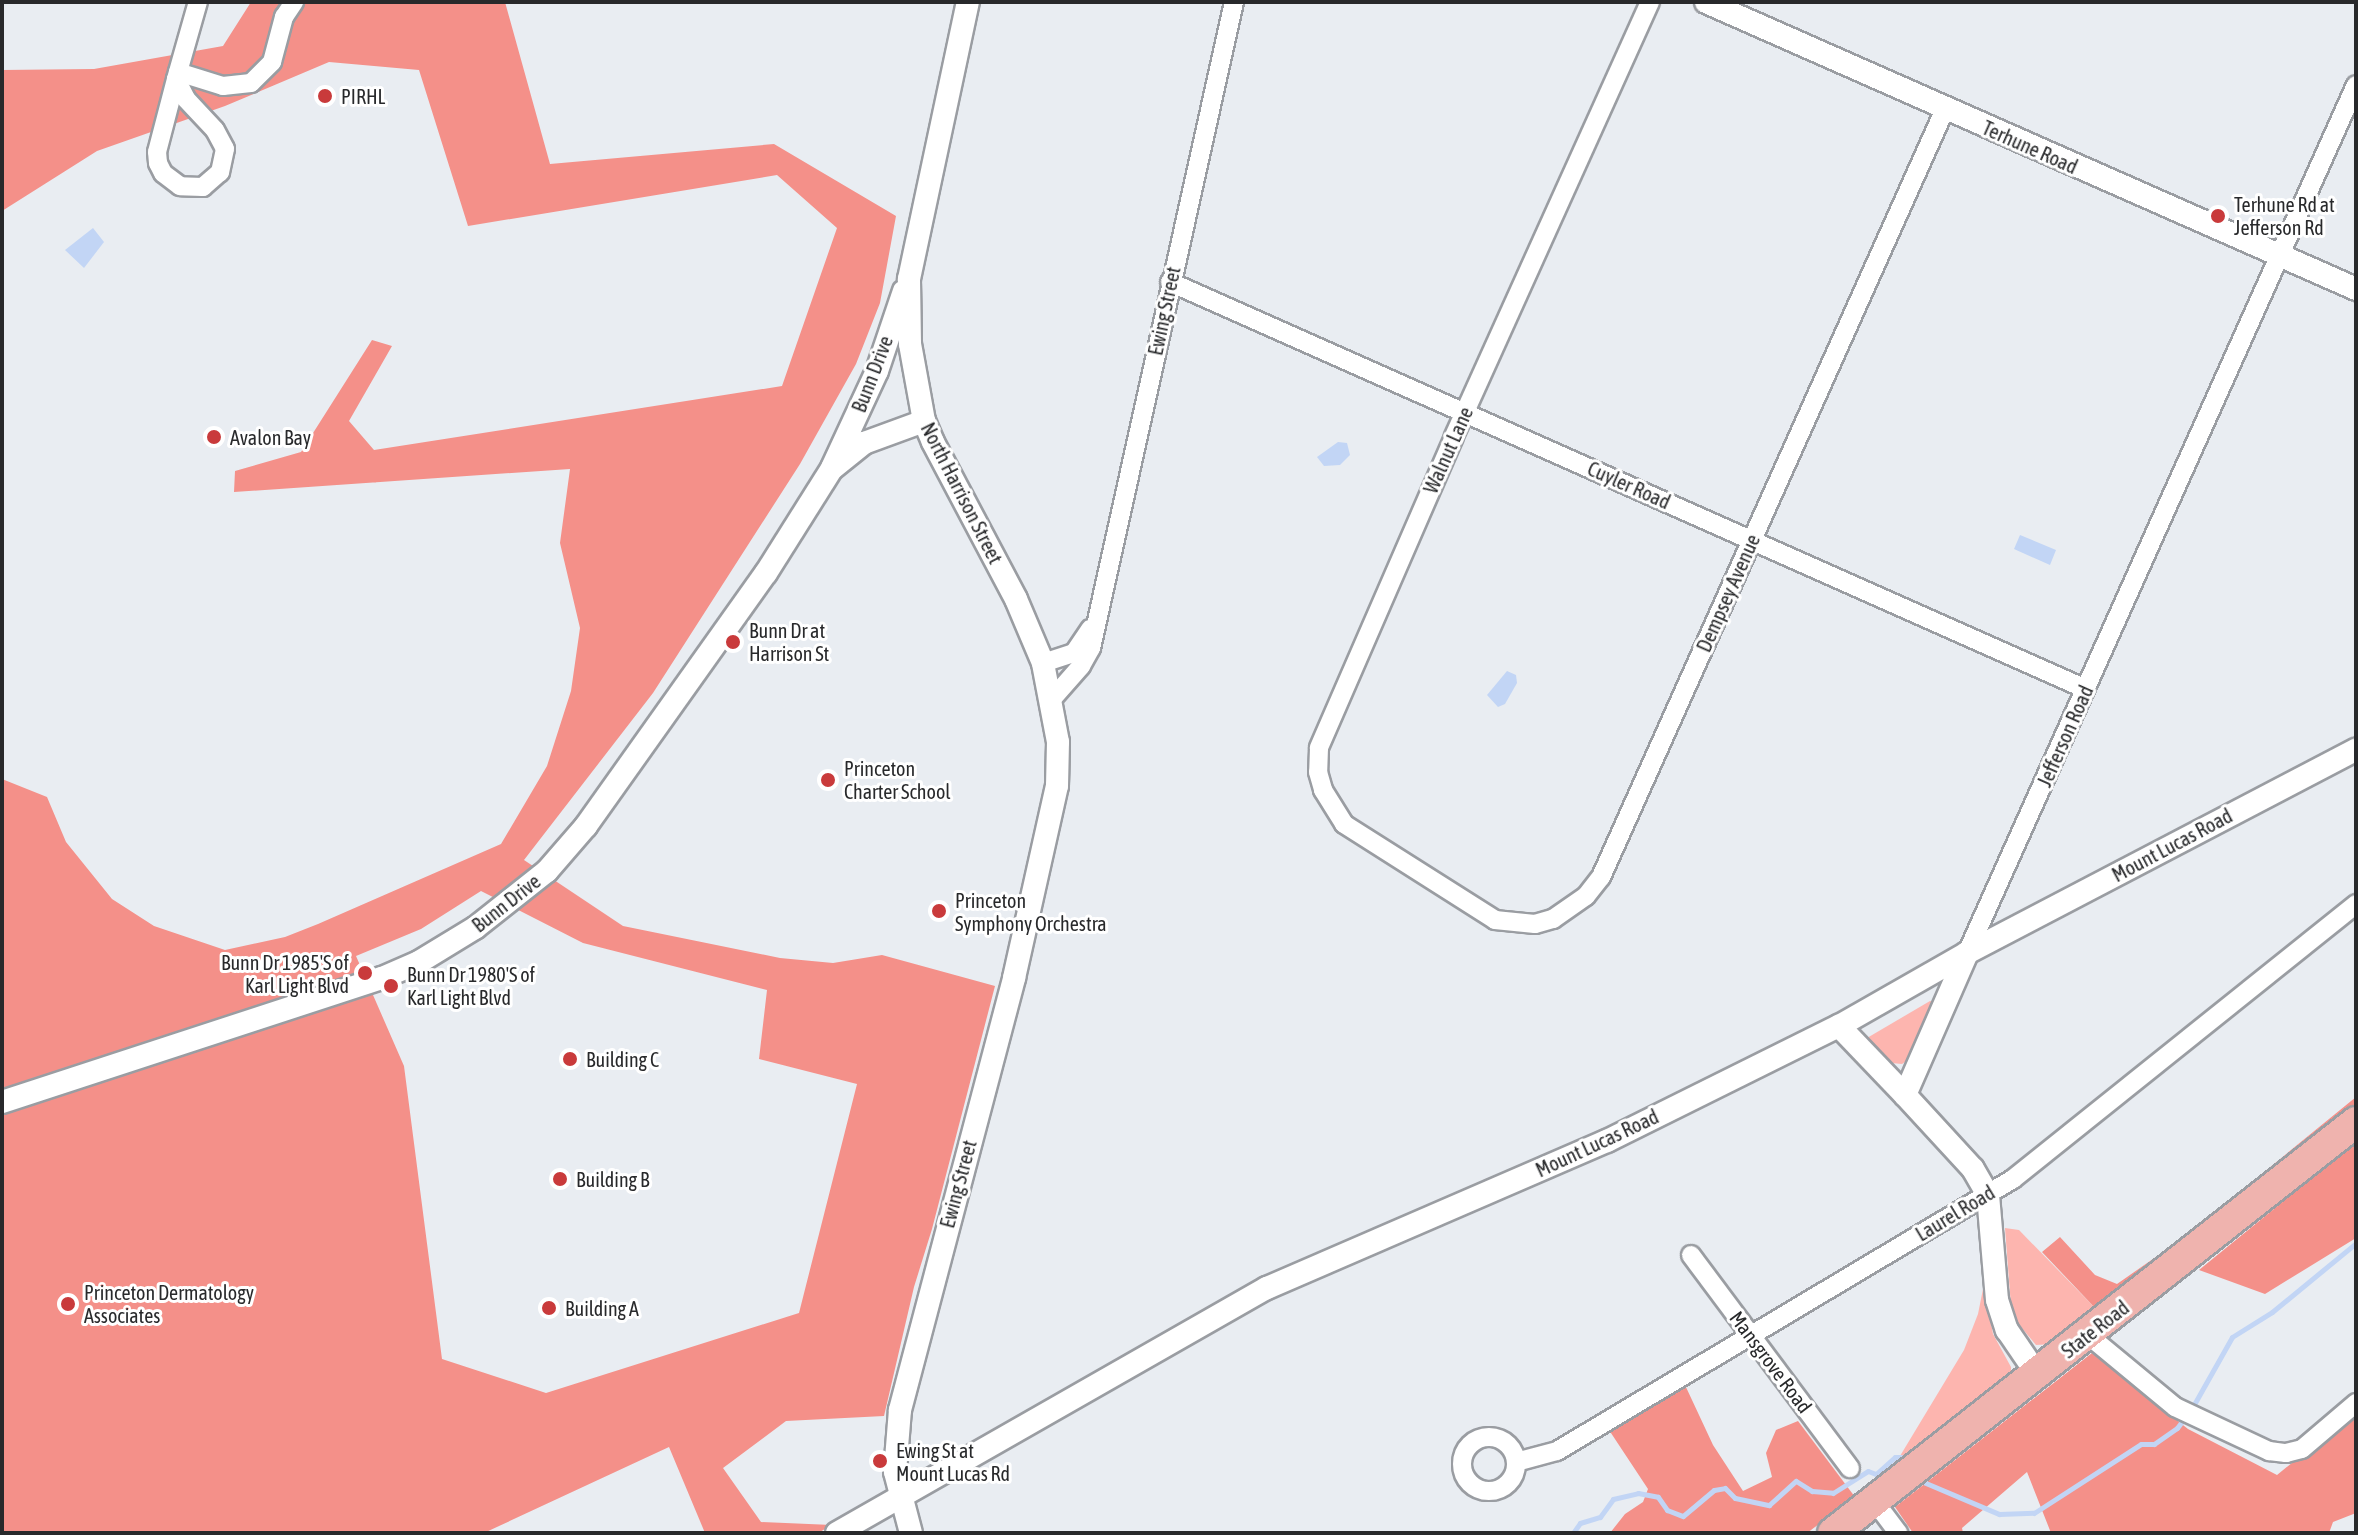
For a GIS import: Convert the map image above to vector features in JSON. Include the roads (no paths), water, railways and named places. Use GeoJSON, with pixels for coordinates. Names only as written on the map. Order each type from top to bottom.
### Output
{"type":"FeatureCollection","features":[{"type":"Feature","properties":{"kind":"highway","name":"State Road"},"geometry":{"type":"LineString","coordinates":[[1833,1533],[2356,1122]]}},
{"type":"Feature","properties":{"kind":"street"},"geometry":{"type":"LineString","coordinates":[[177,76],[186,99],[215,130],[225,149],[220,172],[203,187],[180,186],[163,173],[157,152],[177,76],[198,2]]}},
{"type":"Feature","properties":{"kind":"street"},"geometry":{"type":"LineString","coordinates":[[177,76],[223,86],[251,83],[272,62],[284,17],[294,2]]}},
{"type":"Feature","properties":{"kind":"street","name":"North Harrison Street"},"geometry":{"type":"LineString","coordinates":[[968,2],[909,279],[910,344],[924,421],[1016,599],[1043,663],[1058,742],[1056,799],[1048,836]]}},
{"type":"Feature","properties":{"kind":"street","name":"Ewing Street"},"geometry":{"type":"LineString","coordinates":[[1052,699],[1088,658],[1234,2]]}},
{"type":"Feature","properties":{"kind":"street","name":"Walnut Lane"},"geometry":{"type":"LineString","coordinates":[[1413,871],[1358,836],[1332,808],[1318,772],[1319,748],[1465,412],[1650,2]]}},
{"type":"Feature","properties":{"kind":"street","name":"Terhune Road"},"geometry":{"type":"LineString","coordinates":[[1706,2],[2356,289]]}},
{"type":"Feature","properties":{"kind":"street","name":"Jefferson Road"},"geometry":{"type":"LineString","coordinates":[[1905,1095],[2356,85]]}},
{"type":"Feature","properties":{"kind":"street","name":"Dempsey Avenue"},"geometry":{"type":"LineString","coordinates":[[1413,871],[1478,912],[1515,923],[1553,919],[1586,896],[1601,877],[1945,109]]}},
{"type":"Feature","properties":{"kind":"street","name":"Bunn Drive"},"geometry":{"type":"LineString","coordinates":[[2,1102],[382,978],[437,952],[513,900],[547,871],[586,826],[766,573],[832,468],[877,371],[909,279]]}},
{"type":"Feature","properties":{"kind":"street","name":"Cuyler Road"},"geometry":{"type":"LineString","coordinates":[[1170,282],[2086,689]]}},
{"type":"Feature","properties":{"kind":"street","name":"Bunn Drive"},"geometry":{"type":"LineString","coordinates":[[832,468],[864,443],[924,421]]}},
{"type":"Feature","properties":{"kind":"street","name":"Ewing Street"},"geometry":{"type":"LineString","coordinates":[[1043,663],[1074,653],[1095,620]]}},
{"type":"Feature","properties":{"kind":"street","name":"Mount Lucas Road"},"geometry":{"type":"LineString","coordinates":[[837,1533],[1267,1288],[1607,1141],[1839,1026],[1967,953],[2356,750]]}},
{"type":"Feature","properties":{"kind":"street","name":"Ewing Street"},"geometry":{"type":"LineString","coordinates":[[911,1533],[900,1497],[895,1441],[907,1374],[1048,836]]}},
{"type":"Feature","properties":{"kind":"street","name":"Laurel Road"},"geometry":{"type":"LineString","coordinates":[[1516,1462],[1537,1459],[1557,1451],[1988,1195],[2024,1170],[2356,904]]}},
{"type":"Feature","properties":{"kind":"street"},"geometry":{"type":"LineString","coordinates":[[1839,1026],[1973,1169],[1988,1195],[1997,1300],[2007,1330],[2037,1374]]}},
{"type":"Feature","properties":{"kind":"street","name":"Mansgrove Road"},"geometry":{"type":"LineString","coordinates":[[1691,1255],[1850,1468]]}},
{"type":"Feature","properties":{"kind":"street"},"geometry":{"type":"LineString","coordinates":[[2088,1335],[2175,1407],[2269,1451],[2286,1453],[2302,1449],[2356,1403]]}},
{"type":"Feature","properties":{"kind":"street"},"geometry":{"type":"LineString","coordinates":[[1875,1502],[1898,1533]]}},
{"type":"Feature","properties":{"kind":"water"},"geometry":{"type":"Polygon","coordinates":[[[93,228],[104,242],[84,268],[65,250],[93,228]]]}},
{"type":"Feature","properties":{"kind":"water"},"geometry":{"type":"Polygon","coordinates":[[[1338,442],[1347,443],[1350,455],[1340,465],[1324,466],[1317,457],[1338,442]]]}},
{"type":"Feature","properties":{"kind":"water"},"geometry":{"type":"Polygon","coordinates":[[[2020,535],[2056,550],[2050,565],[2014,549],[2020,535]]]}},
{"type":"Feature","properties":{"kind":"water"},"geometry":{"type":"Polygon","coordinates":[[[1507,671],[1516,675],[1517,683],[1505,704],[1498,707],[1487,695],[1507,671]]]}},
{"type":"Feature","properties":{"kind":"waterway"},"geometry":{"type":"LineString","coordinates":[[2192,1408],[2232,1337],[2272,1312],[2356,1243]]}},
{"type":"Feature","properties":{"kind":"waterway"},"geometry":{"type":"LineString","coordinates":[[1921,1481],[1999,1514],[2034,1513],[2141,1444],[2154,1444],[2177,1428],[2186,1416]]}},
{"type":"Feature","properties":{"kind":"waterway"},"geometry":{"type":"LineString","coordinates":[[1573,1533],[1580,1523],[1600,1517],[1613,1499],[1638,1493],[1658,1497],[1667,1510],[1683,1516],[1714,1490],[1725,1488],[1735,1498],[1769,1505],[1796,1481],[1812,1491],[1833,1493],[1868,1471],[1876,1474],[1895,1457],[1901,1457]]}},
{"type":"Feature","properties":{"kind":"place","name":"PIRHL"},"geometry":{"type":"Point","coordinates":[325,96]}},
{"type":"Feature","properties":{"kind":"place","name":"Terhune Rd at Jefferson Rd"},"geometry":{"type":"Point","coordinates":[2218,216]}},
{"type":"Feature","properties":{"kind":"place","name":"Avalon Bay"},"geometry":{"type":"Point","coordinates":[214,437]}},
{"type":"Feature","properties":{"kind":"place","name":"Bunn Dr at Harrison St"},"geometry":{"type":"Point","coordinates":[733,642]}},
{"type":"Feature","properties":{"kind":"place","name":"Princeton Charter School"},"geometry":{"type":"Point","coordinates":[828,780]}},
{"type":"Feature","properties":{"kind":"place","name":"Princeton Symphony Orchestra"},"geometry":{"type":"Point","coordinates":[939,911]}},
{"type":"Feature","properties":{"kind":"place","name":"Bunn Dr 1985'S of Karl Light Blvd"},"geometry":{"type":"Point","coordinates":[365,973]}},
{"type":"Feature","properties":{"kind":"place","name":"Bunn Dr 1980'S of Karl Light Blvd"},"geometry":{"type":"Point","coordinates":[391,986]}},
{"type":"Feature","properties":{"kind":"place","name":"Building C"},"geometry":{"type":"Point","coordinates":[570,1059]}},
{"type":"Feature","properties":{"kind":"place","name":"Building B"},"geometry":{"type":"Point","coordinates":[560,1179]}},
{"type":"Feature","properties":{"kind":"place","name":"Princeton Dermatology Associates"},"geometry":{"type":"Point","coordinates":[68,1304]}},
{"type":"Feature","properties":{"kind":"place","name":"Building A"},"geometry":{"type":"Point","coordinates":[549,1308]}},
{"type":"Feature","properties":{"kind":"place","name":"Ewing St at Mount Lucas Rd"},"geometry":{"type":"Point","coordinates":[880,1461]}}]}
